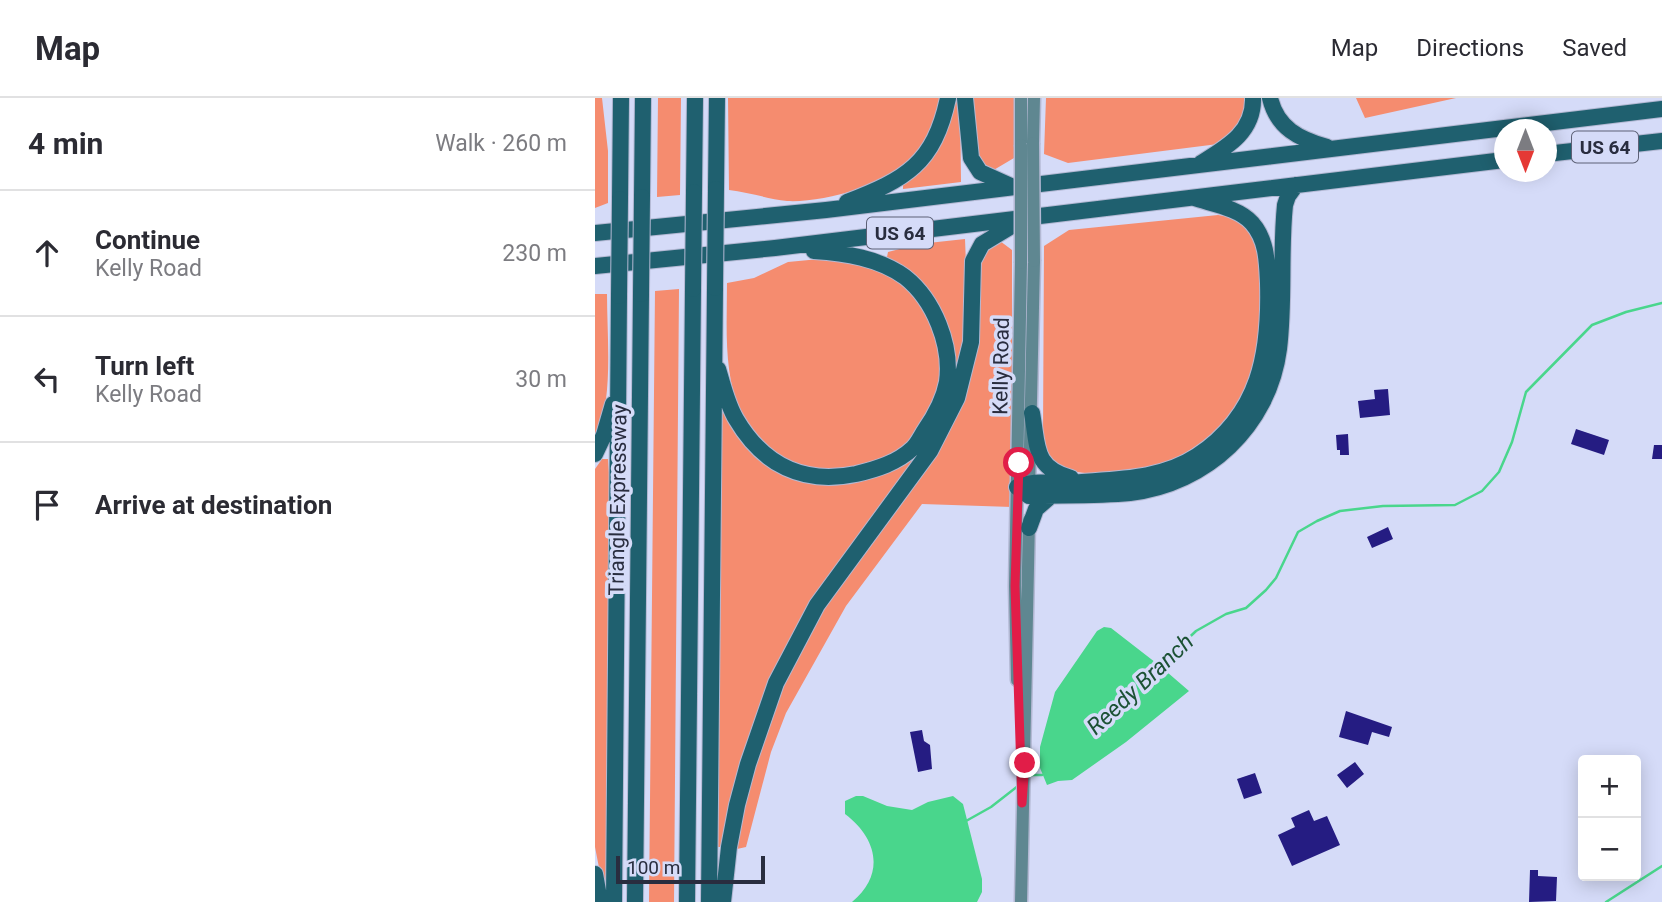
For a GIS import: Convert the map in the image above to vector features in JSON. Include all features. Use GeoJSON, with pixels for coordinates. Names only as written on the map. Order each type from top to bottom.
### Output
{"type":"FeatureCollection","features":[{"type":"Feature","properties":{"kind":"highway"},"geometry":{"type":"LineString","coordinates":[[612,98],[621,124]]}},
{"type":"Feature","properties":{"kind":"highway"},"geometry":{"type":"LineString","coordinates":[[614,902],[621,98]]}},
{"type":"Feature","properties":{"kind":"highway","name":"Triangle Expressway"},"geometry":{"type":"LineString","coordinates":[[635,902],[643,98]]}},
{"type":"Feature","properties":{"kind":"highway"},"geometry":{"type":"LineString","coordinates":[[687,902],[695,98]]}},
{"type":"Feature","properties":{"kind":"highway"},"geometry":{"type":"LineString","coordinates":[[826,210],[873,192],[917,166],[935,141],[948,98]]}},
{"type":"Feature","properties":{"kind":"highway"},"geometry":{"type":"LineString","coordinates":[[965,98],[971,158],[979,172],[1013,187]]}},
{"type":"Feature","properties":{"kind":"highway"},"geometry":{"type":"LineString","coordinates":[[1198,165],[1238,139],[1251,116],[1253,98]]}},
{"type":"Feature","properties":{"kind":"highway"},"geometry":{"type":"LineString","coordinates":[[1271,98],[1273,110],[1289,131],[1306,141],[1332,149]]}},
{"type":"Feature","properties":{"kind":"highway"},"geometry":{"type":"LineString","coordinates":[[709,902],[717,101]]}},
{"type":"Feature","properties":{"kind":"highway","name":"US 64"},"geometry":{"type":"LineString","coordinates":[[595,233],[826,210],[1662,109]]}},
{"type":"Feature","properties":{"kind":"highway","name":"US 64"},"geometry":{"type":"LineString","coordinates":[[1557,153],[1662,141]]}},
{"type":"Feature","properties":{"kind":"highway","name":"US 64"},"geometry":{"type":"LineString","coordinates":[[595,266],[775,248],[1494,161]]}},
{"type":"Feature","properties":{"kind":"highway"},"geometry":{"type":"LineString","coordinates":[[1025,488],[1052,495],[1131,493],[1167,485],[1194,473],[1223,455],[1244,432],[1261,407],[1272,381],[1279,352],[1285,205],[1296,186]]}},
{"type":"Feature","properties":{"kind":"highway"},"geometry":{"type":"LineString","coordinates":[[1025,488],[1080,480],[1128,479],[1156,474],[1197,456],[1220,437],[1233,423],[1253,391],[1268,339],[1265,247],[1251,222],[1240,214],[1194,198]]}},
{"type":"Feature","properties":{"kind":"highway"},"geometry":{"type":"LineString","coordinates":[[723,902],[737,805],[776,682],[817,606],[930,451],[957,398],[971,342],[973,261],[982,244],[1026,218]]}},
{"type":"Feature","properties":{"kind":"highway"},"geometry":{"type":"LineString","coordinates":[[714,356],[735,418],[754,444],[775,464],[809,477],[840,477],[884,468],[914,447],[934,417],[947,382],[945,346],[936,316],[922,294],[904,276],[864,257],[775,248]]}},
{"type":"Feature","properties":{"kind":"highway"},"geometry":{"type":"LineString","coordinates":[[595,454],[604,435],[618,387]]}},
{"type":"Feature","properties":{"kind":"highway"},"geometry":{"type":"LineString","coordinates":[[1032,413],[1038,452],[1044,464],[1055,472],[1080,480]]}},
{"type":"Feature","properties":{"kind":"highway"},"geometry":{"type":"LineString","coordinates":[[1029,528],[1036,509],[1052,495]]}},
{"type":"Feature","properties":{"kind":"highway"},"geometry":{"type":"LineString","coordinates":[[595,874],[600,902]]}},
{"type":"Feature","properties":{"kind":"main road","name":"Kelly Road"},"geometry":{"type":"LineString","coordinates":[[1021,98],[1027,144],[1032,413],[1015,586],[1022,803]]}},
{"type":"Feature","properties":{"kind":"main road","name":"Kelly Road"},"geometry":{"type":"LineString","coordinates":[[1027,144],[1034,98]]}},
{"type":"Feature","properties":{"kind":"main road","name":"Kelly Road"},"geometry":{"type":"LineString","coordinates":[[1021,902],[1029,528],[1025,488],[1028,262]]}},
{"type":"Feature","properties":{"kind":"shaded area"},"geometry":{"type":"Polygon","coordinates":[[[595,98],[602,98],[608,151],[608,203],[595,208],[595,98]]]}},
{"type":"Feature","properties":{"kind":"shaded area"},"geometry":{"type":"Polygon","coordinates":[[[658,98],[681,98],[680,195],[657,197],[658,98]]]}},
{"type":"Feature","properties":{"kind":"shaded area"},"geometry":{"type":"Polygon","coordinates":[[[728,98],[943,98],[936,121],[918,157],[902,169],[854,190],[819,199],[787,201],[729,190],[728,98]]]}},
{"type":"Feature","properties":{"kind":"shaded area"},"geometry":{"type":"Polygon","coordinates":[[[955,98],[960,98],[961,182],[903,189],[903,185],[923,168],[939,147],[950,123],[955,98]]]}},
{"type":"Feature","properties":{"kind":"shaded area"},"geometry":{"type":"Polygon","coordinates":[[[970,98],[1016,98],[1014,158],[992,171],[976,156],[970,98]]]}},
{"type":"Feature","properties":{"kind":"shaded area"},"geometry":{"type":"Polygon","coordinates":[[[1046,98],[1247,98],[1239,125],[1218,144],[1068,163],[1044,154],[1046,98]]]}},
{"type":"Feature","properties":{"kind":"shaded area"},"geometry":{"type":"Polygon","coordinates":[[[1356,98],[1456,98],[1365,118],[1356,98]]]}},
{"type":"Feature","properties":{"kind":"shaded area"},"geometry":{"type":"Polygon","coordinates":[[[1218,215],[1236,220],[1247,227],[1257,246],[1261,266],[1263,289],[1259,338],[1255,362],[1243,398],[1222,425],[1202,442],[1172,460],[1132,469],[1089,473],[1071,471],[1054,462],[1045,455],[1043,436],[1044,246],[1069,230],[1218,215]]]}},
{"type":"Feature","properties":{"kind":"shaded area"},"geometry":{"type":"Polygon","coordinates":[[[965,239],[968,316],[959,373],[953,372],[953,355],[896,263],[887,257],[888,252],[919,244],[965,239]]]}},
{"type":"Feature","properties":{"kind":"shaded area"},"geometry":{"type":"Polygon","coordinates":[[[1000,241],[1012,250],[1012,507],[922,504],[846,606],[786,713],[771,752],[746,847],[737,849],[739,824],[753,765],[790,667],[825,607],[941,445],[980,264],[987,248],[1000,241]]]}},
{"type":"Feature","properties":{"kind":"shaded area"},"geometry":{"type":"Polygon","coordinates":[[[830,258],[879,270],[912,289],[938,341],[942,367],[934,402],[907,444],[874,464],[837,471],[800,465],[767,446],[752,432],[743,419],[735,398],[727,333],[727,283],[754,278],[788,262],[830,258]]]}},
{"type":"Feature","properties":{"kind":"shaded area"},"geometry":{"type":"Polygon","coordinates":[[[679,289],[674,902],[649,902],[655,291],[679,289]]]}},
{"type":"Feature","properties":{"kind":"shaded area"},"geometry":{"type":"Polygon","coordinates":[[[595,294],[607,294],[608,350],[605,407],[595,442],[595,294]]]}},
{"type":"Feature","properties":{"kind":"shaded area"},"geometry":{"type":"Polygon","coordinates":[[[725,408],[743,441],[826,484],[863,480],[890,470],[925,449],[813,600],[725,847],[718,847],[719,409],[725,408]]]}},
{"type":"Feature","properties":{"kind":"shaded area"},"geometry":{"type":"Polygon","coordinates":[[[602,459],[608,459],[612,514],[609,881],[602,883],[595,847],[595,469],[602,459]]]}},
{"type":"Feature","properties":{"kind":"water"},"geometry":{"type":"Polygon","coordinates":[[[1104,627],[1111,628],[1189,691],[1126,742],[1072,780],[1047,785],[1040,768],[1040,747],[1055,692],[1097,631],[1104,627]]]}},
{"type":"Feature","properties":{"kind":"water"},"geometry":{"type":"Polygon","coordinates":[[[863,796],[887,806],[912,810],[928,802],[953,796],[963,804],[982,879],[982,892],[977,902],[852,902],[870,880],[873,868],[870,845],[856,824],[845,814],[845,801],[863,796]]]}},
{"type":"Feature","properties":{"kind":"building"},"geometry":{"type":"Polygon","coordinates":[[[1388,389],[1390,415],[1360,418],[1358,401],[1375,399],[1374,390],[1388,389]]]}},
{"type":"Feature","properties":{"kind":"building"},"geometry":{"type":"Polygon","coordinates":[[[1576,429],[1609,440],[1604,455],[1571,444],[1576,429]]]}},
{"type":"Feature","properties":{"kind":"building"},"geometry":{"type":"Polygon","coordinates":[[[1348,434],[1349,455],[1340,455],[1336,435],[1348,434]]]}},
{"type":"Feature","properties":{"kind":"building"},"geometry":{"type":"Polygon","coordinates":[[[1654,445],[1662,445],[1662,459],[1652,459],[1654,445]]]}},
{"type":"Feature","properties":{"kind":"building"},"geometry":{"type":"Polygon","coordinates":[[[1388,527],[1393,539],[1372,548],[1367,537],[1388,527]]]}},
{"type":"Feature","properties":{"kind":"building"},"geometry":{"type":"Polygon","coordinates":[[[1346,711],[1392,727],[1389,737],[1372,732],[1368,745],[1339,737],[1346,711]]]}},
{"type":"Feature","properties":{"kind":"building"},"geometry":{"type":"Polygon","coordinates":[[[922,730],[924,741],[930,745],[932,769],[918,772],[910,732],[922,730]]]}},
{"type":"Feature","properties":{"kind":"building"},"geometry":{"type":"Polygon","coordinates":[[[1355,762],[1364,774],[1347,788],[1337,775],[1355,762]]]}},
{"type":"Feature","properties":{"kind":"building"},"geometry":{"type":"Polygon","coordinates":[[[1255,773],[1262,793],[1244,799],[1237,779],[1255,773]]]}},
{"type":"Feature","properties":{"kind":"building"},"geometry":{"type":"Polygon","coordinates":[[[1309,810],[1314,821],[1327,816],[1340,845],[1292,866],[1278,835],[1295,827],[1291,818],[1309,810]]]}},
{"type":"Feature","properties":{"kind":"building"},"geometry":{"type":"Polygon","coordinates":[[[1530,870],[1538,870],[1538,876],[1557,877],[1556,901],[1529,902],[1530,870]]]}},
{"type":"Feature","properties":{"kind":"waterway","name":"Reedy Branch"},"geometry":{"type":"LineString","coordinates":[[1157,668],[1196,631],[1226,614],[1246,608],[1266,590],[1276,578],[1298,532],[1317,521],[1340,511],[1383,506],[1455,505],[1482,491],[1499,472],[1512,442],[1526,392],[1592,325],[1626,312],[1662,303]]}},
{"type":"Feature","properties":{"kind":"waterway","name":"Reedy Branch"},"geometry":{"type":"LineString","coordinates":[[1029,777],[1042,775]]}},
{"type":"Feature","properties":{"kind":"waterway","name":"Reedy Branch"},"geometry":{"type":"LineString","coordinates":[[966,821],[991,807],[1018,786]]}},
{"type":"Feature","properties":{"kind":"waterway"},"geometry":{"type":"LineString","coordinates":[[1606,902],[1662,866]]}},
{"type":"Feature","properties":{"kind":"route"},"geometry":{"type":"LineString","coordinates":[[1019,463],[1015,586],[1022,803],[1025,763]]}}]}
